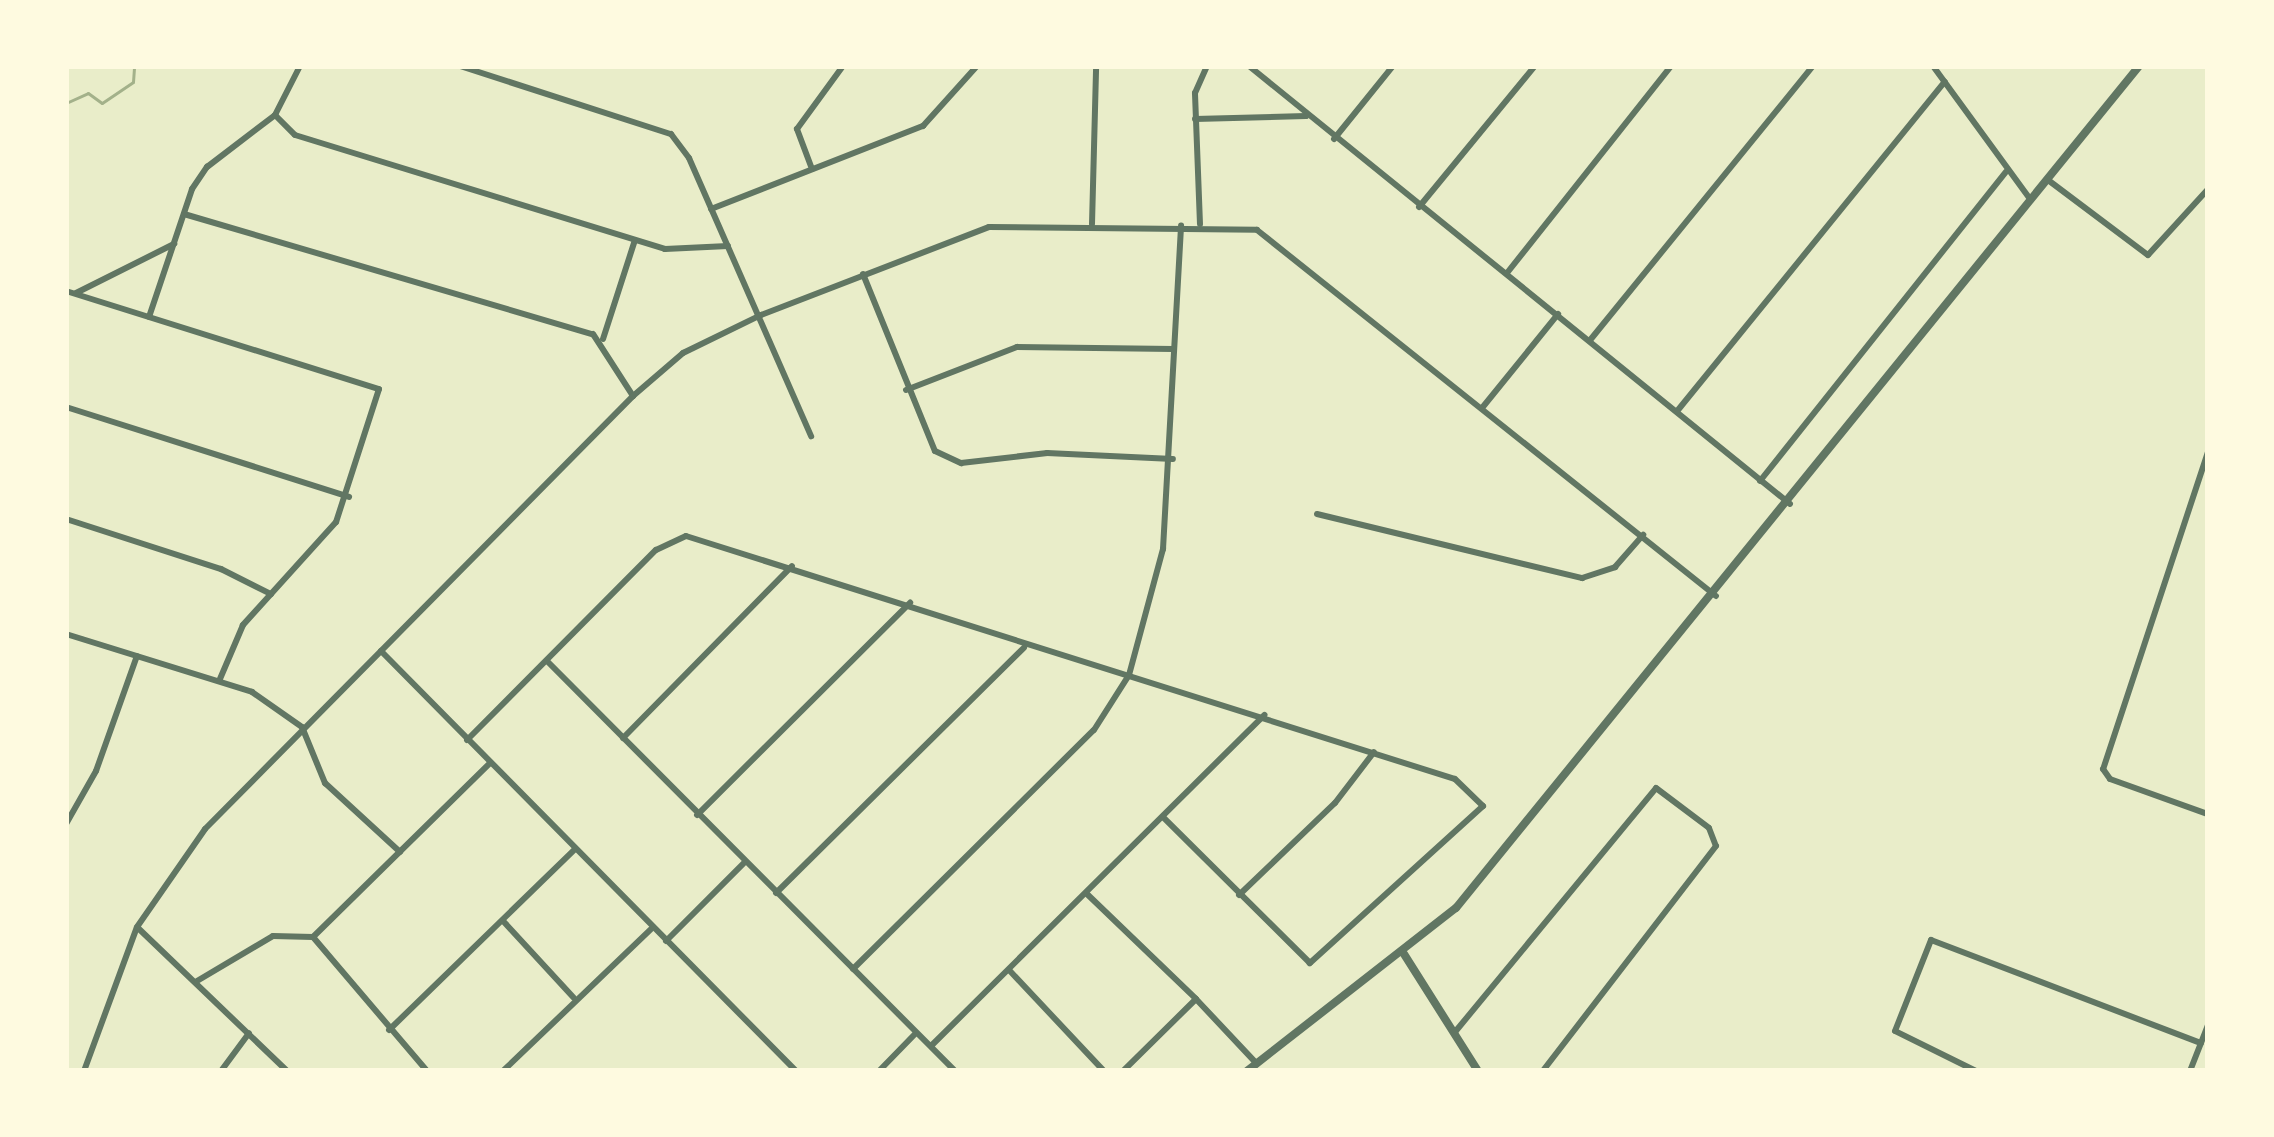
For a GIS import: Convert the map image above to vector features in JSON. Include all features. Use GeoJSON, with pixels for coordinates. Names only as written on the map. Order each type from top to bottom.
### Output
{"type":"FeatureCollection","features":[{"type":"Feature","properties":{"kind":"street"},"geometry":{"type":"LineString","coordinates":[[149,317],[184,214],[207,166],[275,115],[300,66]]}},
{"type":"Feature","properties":{"kind":"street"},"geometry":{"type":"LineString","coordinates":[[460,66],[671,134],[711,209],[811,436]]}},
{"type":"Feature","properties":{"kind":"street"},"geometry":{"type":"LineString","coordinates":[[812,170],[797,129],[843,66]]}},
{"type":"Feature","properties":{"kind":"street"},"geometry":{"type":"LineString","coordinates":[[711,209],[934,119],[977,66]]}},
{"type":"Feature","properties":{"kind":"street"},"geometry":{"type":"LineString","coordinates":[[1092,224],[1096,66]]}},
{"type":"Feature","properties":{"kind":"street"},"geometry":{"type":"LineString","coordinates":[[1200,224],[1195,119],[1207,66]]}},
{"type":"Feature","properties":{"kind":"street"},"geometry":{"type":"LineString","coordinates":[[1249,66],[1790,504]]}},
{"type":"Feature","properties":{"kind":"street"},"geometry":{"type":"LineString","coordinates":[[1334,139],[1394,66]]}},
{"type":"Feature","properties":{"kind":"street"},"geometry":{"type":"LineString","coordinates":[[1419,207],[1535,66]]}},
{"type":"Feature","properties":{"kind":"street"},"geometry":{"type":"LineString","coordinates":[[1507,273],[1671,66]]}},
{"type":"Feature","properties":{"kind":"street"},"geometry":{"type":"LineString","coordinates":[[1591,339],[1813,66]]}},
{"type":"Feature","properties":{"kind":"street"},"geometry":{"type":"LineString","coordinates":[[1933,66],[2031,201]]}},
{"type":"Feature","properties":{"kind":"street"},"geometry":{"type":"LineString","coordinates":[[1247,1071],[1404,954],[1456,908],[1716,596],[2139,66]]}},
{"type":"Feature","properties":{"kind":"street"},"geometry":{"type":"LineString","coordinates":[[1678,410],[1945,82]]}},
{"type":"Feature","properties":{"kind":"street"},"geometry":{"type":"LineString","coordinates":[[275,115],[296,135],[635,240],[682,251],[728,246]]}},
{"type":"Feature","properties":{"kind":"street"},"geometry":{"type":"LineString","coordinates":[[1195,119],[1306,116]]}},
{"type":"Feature","properties":{"kind":"street"},"geometry":{"type":"LineString","coordinates":[[1760,481],[2006,172]]}},
{"type":"Feature","properties":{"kind":"street"},"geometry":{"type":"LineString","coordinates":[[2048,180],[2148,255],[2208,189]]}},
{"type":"Feature","properties":{"kind":"street"},"geometry":{"type":"LineString","coordinates":[[184,214],[603,338]]}},
{"type":"Feature","properties":{"kind":"street"},"geometry":{"type":"LineString","coordinates":[[84,1071],[137,927],[205,829],[633,396],[682,353],[760,315],[989,227],[1200,224],[1257,230],[1716,596]]}},
{"type":"Feature","properties":{"kind":"street"},"geometry":{"type":"LineString","coordinates":[[853,969],[1094,730],[1130,675],[1163,549],[1172,459],[1181,225]]}},
{"type":"Feature","properties":{"kind":"street"},"geometry":{"type":"LineString","coordinates":[[633,396],[605,358],[603,338],[635,240]]}},
{"type":"Feature","properties":{"kind":"street"},"geometry":{"type":"LineString","coordinates":[[71,292],[174,244]]}},
{"type":"Feature","properties":{"kind":"street"},"geometry":{"type":"LineString","coordinates":[[863,274],[906,391],[935,451],[961,464],[1047,453],[1172,459]]}},
{"type":"Feature","properties":{"kind":"street"},"geometry":{"type":"LineString","coordinates":[[71,292],[379,389],[349,496],[310,555],[229,646],[220,679]]}},
{"type":"Feature","properties":{"kind":"street"},"geometry":{"type":"LineString","coordinates":[[1482,408],[1558,314]]}},
{"type":"Feature","properties":{"kind":"street"},"geometry":{"type":"LineString","coordinates":[[906,391],[1017,346],[1173,350]]}},
{"type":"Feature","properties":{"kind":"street"},"geometry":{"type":"LineString","coordinates":[[66,407],[349,496]]}},
{"type":"Feature","properties":{"kind":"street"},"geometry":{"type":"LineString","coordinates":[[2208,452],[2103,769],[2110,779],[2208,814]]}},
{"type":"Feature","properties":{"kind":"street"},"geometry":{"type":"LineString","coordinates":[[1317,514],[1582,578],[1615,567],[1643,536]]}},
{"type":"Feature","properties":{"kind":"street"},"geometry":{"type":"LineString","coordinates":[[66,519],[221,569],[271,594]]}},
{"type":"Feature","properties":{"kind":"street"},"geometry":{"type":"LineString","coordinates":[[467,740],[675,537],[792,566],[910,603],[1024,648],[1264,715],[1465,783],[1483,806],[1474,823],[1317,963],[1304,959],[1164,818]]}},
{"type":"Feature","properties":{"kind":"street"},"geometry":{"type":"LineString","coordinates":[[623,738],[792,566]]}},
{"type":"Feature","properties":{"kind":"street"},"geometry":{"type":"LineString","coordinates":[[697,815],[910,603]]}},
{"type":"Feature","properties":{"kind":"street"},"geometry":{"type":"LineString","coordinates":[[66,634],[220,679],[302,727],[325,783],[400,852]]}},
{"type":"Feature","properties":{"kind":"street"},"geometry":{"type":"LineString","coordinates":[[776,893],[1024,648]]}},
{"type":"Feature","properties":{"kind":"street"},"geometry":{"type":"LineString","coordinates":[[381,652],[796,1071]]}},
{"type":"Feature","properties":{"kind":"street"},"geometry":{"type":"LineString","coordinates":[[66,824],[96,772],[137,656]]}},
{"type":"Feature","properties":{"kind":"street"},"geometry":{"type":"LineString","coordinates":[[546,660],[955,1071]]}},
{"type":"Feature","properties":{"kind":"street"},"geometry":{"type":"LineString","coordinates":[[931,1046],[1264,715]]}},
{"type":"Feature","properties":{"kind":"street"},"geometry":{"type":"LineString","coordinates":[[1239,895],[1335,803],[1374,752]]}},
{"type":"Feature","properties":{"kind":"street"},"geometry":{"type":"LineString","coordinates":[[197,981],[273,937],[313,937],[489,764]]}},
{"type":"Feature","properties":{"kind":"street"},"geometry":{"type":"LineString","coordinates":[[1454,1032],[1656,788],[1709,828],[1716,846],[1543,1071]]}},
{"type":"Feature","properties":{"kind":"street"},"geometry":{"type":"LineString","coordinates":[[388,1030],[574,850]]}},
{"type":"Feature","properties":{"kind":"street"},"geometry":{"type":"LineString","coordinates":[[665,941],[744,862]]}},
{"type":"Feature","properties":{"kind":"street"},"geometry":{"type":"LineString","coordinates":[[1086,893],[1257,1064]]}},
{"type":"Feature","properties":{"kind":"street"},"geometry":{"type":"LineString","coordinates":[[504,922],[574,998]]}},
{"type":"Feature","properties":{"kind":"street"},"geometry":{"type":"LineString","coordinates":[[137,927],[287,1071]]}},
{"type":"Feature","properties":{"kind":"street"},"geometry":{"type":"LineString","coordinates":[[503,1071],[651,928]]}},
{"type":"Feature","properties":{"kind":"street"},"geometry":{"type":"LineString","coordinates":[[313,937],[427,1071]]}},
{"type":"Feature","properties":{"kind":"street"},"geometry":{"type":"LineString","coordinates":[[1976,1071],[1895,1031],[1931,940],[2200,1043]]}},
{"type":"Feature","properties":{"kind":"street"},"geometry":{"type":"LineString","coordinates":[[1404,954],[1478,1071]]}},
{"type":"Feature","properties":{"kind":"street"},"geometry":{"type":"LineString","coordinates":[[1010,970],[1104,1071]]}},
{"type":"Feature","properties":{"kind":"street"},"geometry":{"type":"LineString","coordinates":[[1123,1071],[1196,999]]}},
{"type":"Feature","properties":{"kind":"street"},"geometry":{"type":"LineString","coordinates":[[2190,1071],[2208,1025]]}},
{"type":"Feature","properties":{"kind":"street"},"geometry":{"type":"LineString","coordinates":[[221,1071],[249,1033]]}},
{"type":"Feature","properties":{"kind":"street"},"geometry":{"type":"LineString","coordinates":[[878,1071],[916,1033]]}},
{"type":"Feature","properties":{"kind":"street"},"geometry":{"type":"LineString","coordinates":[[1943,1071],[1947,1059]]}},
{"type":"Feature","properties":{"kind":"waterway"},"geometry":{"type":"LineString","coordinates":[[66,103],[88,93],[102,103],[133,82],[134,66]]}}]}
